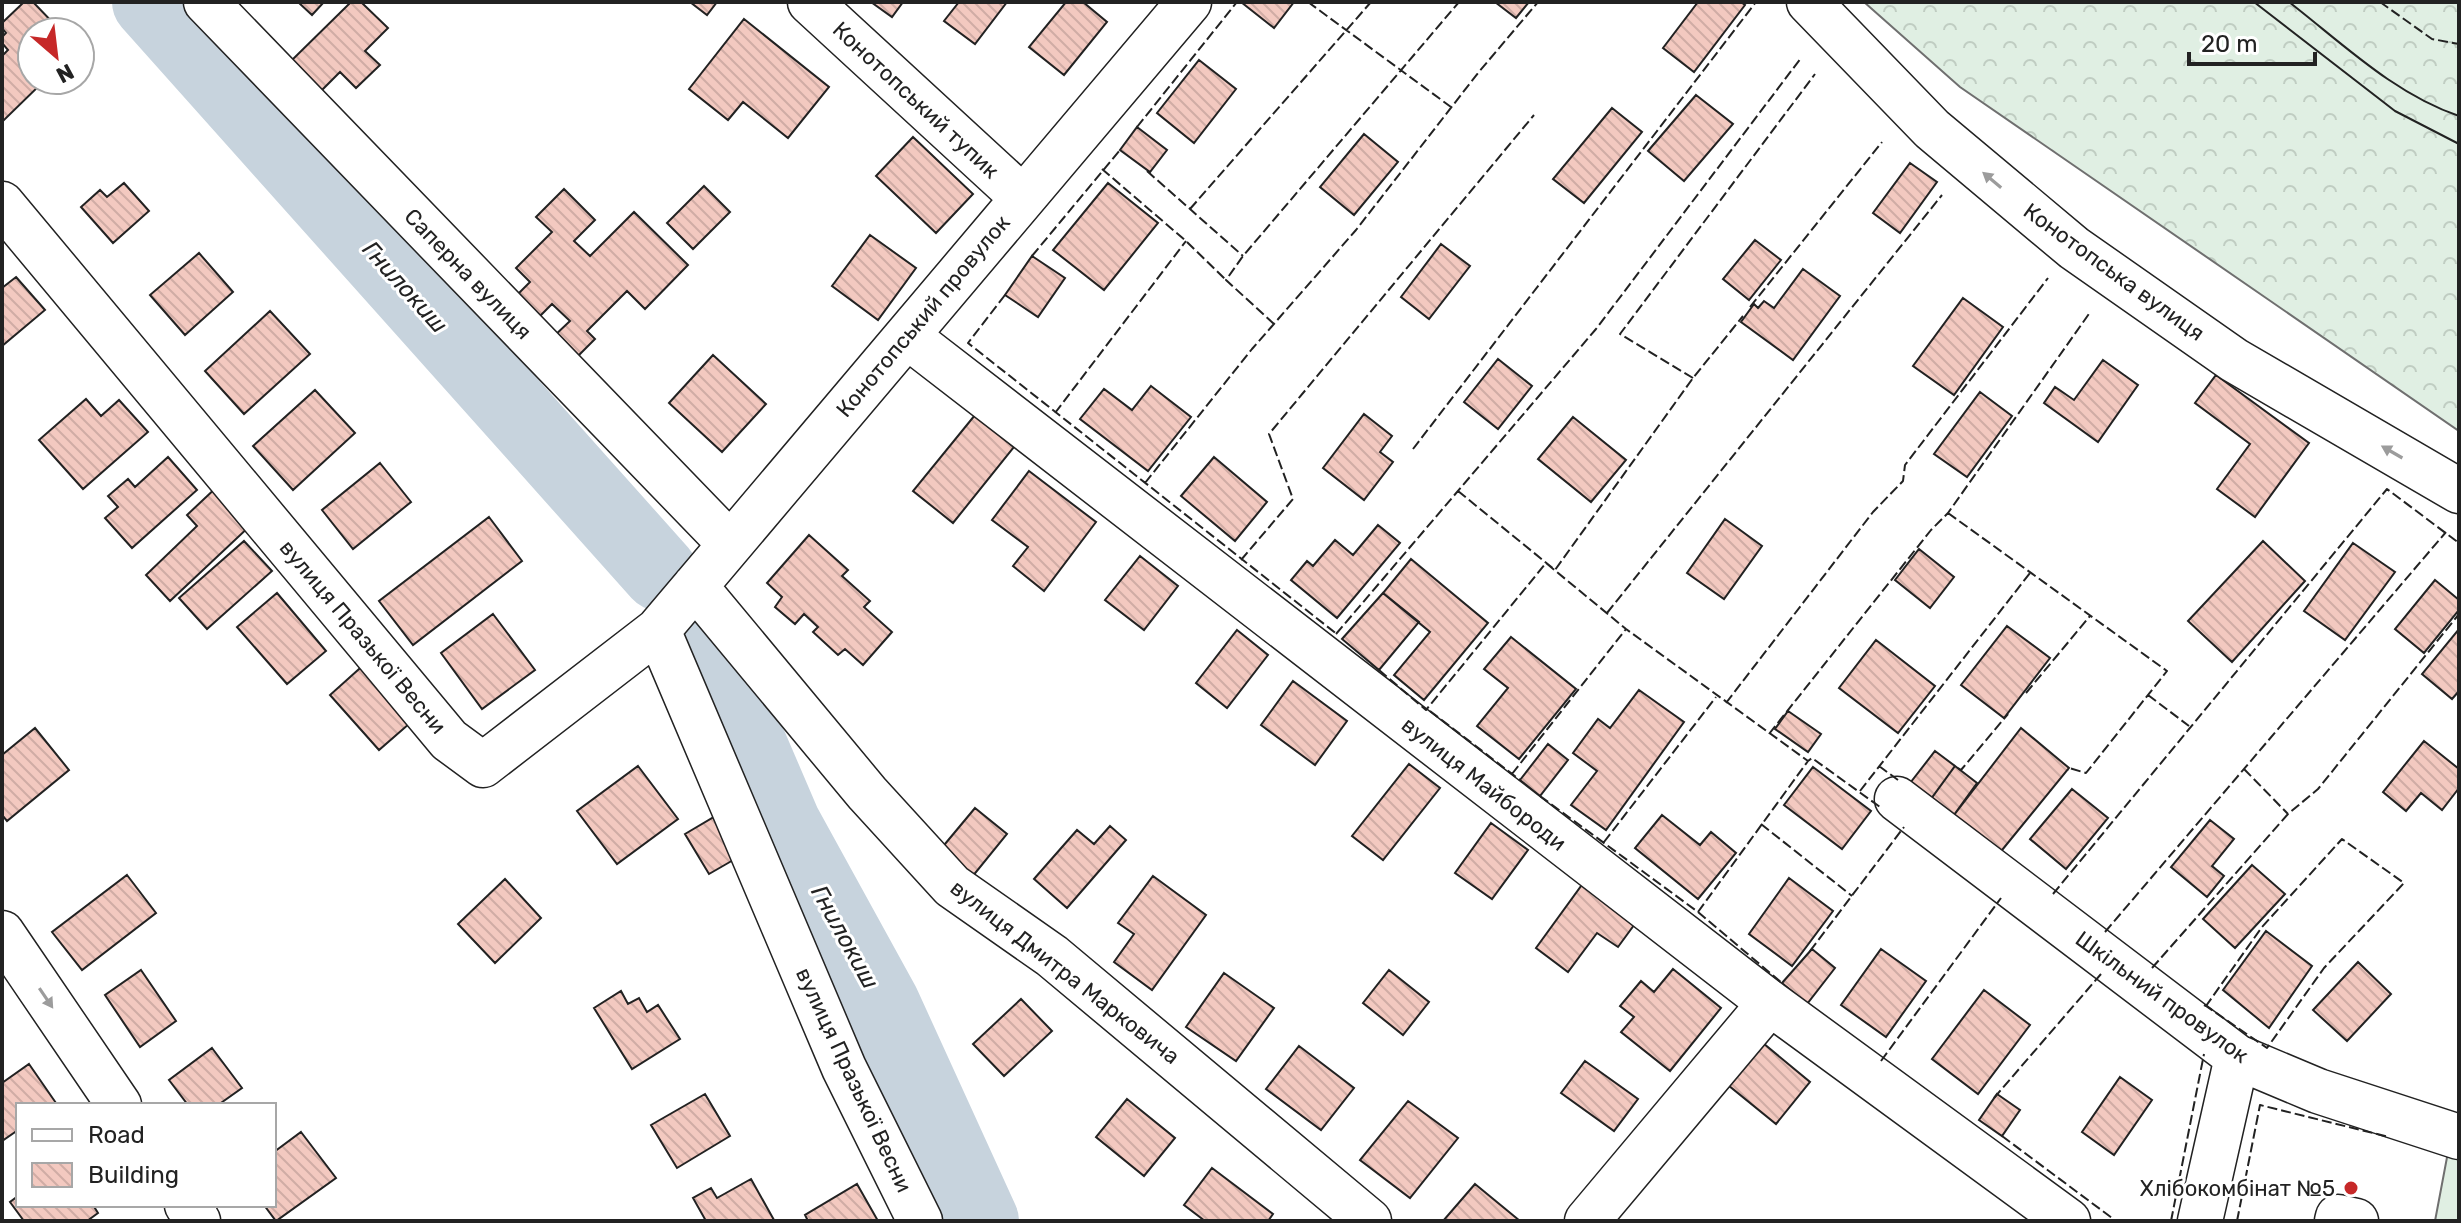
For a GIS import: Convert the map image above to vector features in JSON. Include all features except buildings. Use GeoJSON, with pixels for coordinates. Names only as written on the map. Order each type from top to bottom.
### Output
{"type":"FeatureCollection","features":[{"type":"Feature","properties":{"kind":"street","name":"Саперна вулиця"},"geometry":{"type":"LineString","coordinates":[[206,2],[730,544]]}},
{"type":"Feature","properties":{"kind":"street","name":"Конотопський тупик"},"geometry":{"type":"LineString","coordinates":[[810,2],[1023,198]]}},
{"type":"Feature","properties":{"kind":"street","name":"Конотопський провулок"},"geometry":{"type":"LineString","coordinates":[[658,630],[1189,2]]}},
{"type":"Feature","properties":{"kind":"street","name":"Конотопська вулиця"},"geometry":{"type":"LineString","coordinates":[[1809,2],[1932,129],[2074,248],[2234,360],[2459,491]]}},
{"type":"Feature","properties":{"kind":"street","name":"вулиця Празької Весни"},"geometry":{"type":"LineString","coordinates":[[2,204],[449,740],[483,765],[658,630],[844,1068],[920,1221]]}},
{"type":"Feature","properties":{"kind":"street","name":"вулиця Майбороди"},"geometry":{"type":"LineString","coordinates":[[907,336],[1770,1003],[2068,1221]]}},
{"type":"Feature","properties":{"kind":"street","name":"вулиця Дмитра Марковича"},"geometry":{"type":"LineString","coordinates":[[695,586],[867,793],[952,886],[1052,956],[1369,1221]]}},
{"type":"Feature","properties":{"kind":"street","name":"Шкільний провулок"},"geometry":{"type":"LineString","coordinates":[[1897,799],[2237,1057],[2318,1091],[2459,1137]]}},
{"type":"Feature","properties":{"kind":"street"},"geometry":{"type":"LineString","coordinates":[[2,933],[118,1103]]}},
{"type":"Feature","properties":{"kind":"street"},"geometry":{"type":"LineString","coordinates":[[1587,1221],[1770,1003]]}},
{"type":"Feature","properties":{"kind":"street"},"geometry":{"type":"LineString","coordinates":[[2200,1221],[2237,1057]]}},
{"type":"Feature","properties":{"kind":"street"},"geometry":{"type":"LineString","coordinates":[[2337,1221],[2338,1217],[2356,1221]]}},
{"type":"Feature","properties":{"kind":"green space"},"geometry":{"type":"Polygon","coordinates":[[[1864,2],[2459,2],[2459,431],[1960,87],[1864,2]]]}},
{"type":"Feature","properties":{"kind":"green space"},"geometry":{"type":"Polygon","coordinates":[[[2448,1152],[2459,1155],[2459,1221],[2435,1221],[2448,1152]]]}},
{"type":"Feature","properties":{"kind":"waterway","name":"Гнилокиш"},"geometry":{"type":"LineString","coordinates":[[150,2],[660,573]]}},
{"type":"Feature","properties":{"kind":"waterway","name":"Гнилокиш"},"geometry":{"type":"LineString","coordinates":[[710,654],[783,824],[882,1004],[981,1221]]}},
{"type":"Feature","properties":{"kind":"tram line"},"geometry":{"type":"LineString","coordinates":[[2254,2],[2395,111],[2459,144]]}},
{"type":"Feature","properties":{"kind":"tram line"},"geometry":{"type":"LineString","coordinates":[[2289,2],[2391,81],[2412,95],[2459,116]]}},
{"type":"Feature","properties":{"kind":"fence"},"geometry":{"type":"LineString","coordinates":[[1137,127],[1237,2]]}},
{"type":"Feature","properties":{"kind":"fence"},"geometry":{"type":"LineString","coordinates":[[1308,2],[1451,107]]}},
{"type":"Feature","properties":{"kind":"fence"},"geometry":{"type":"LineString","coordinates":[[1190,209],[1371,2]]}},
{"type":"Feature","properties":{"kind":"fence"},"geometry":{"type":"LineString","coordinates":[[1274,324],[1226,280],[1459,2]]}},
{"type":"Feature","properties":{"kind":"fence"},"geometry":{"type":"LineString","coordinates":[[1145,483],[1252,349],[1356,230],[1478,73],[1538,2]]}},
{"type":"Feature","properties":{"kind":"fence"},"geometry":{"type":"LineString","coordinates":[[1413,449],[1756,2]]}},
{"type":"Feature","properties":{"kind":"fence"},"geometry":{"type":"LineString","coordinates":[[2380,2],[2432,39],[2459,44]]}},
{"type":"Feature","properties":{"kind":"fence"},"geometry":{"type":"LineString","coordinates":[[1336,634],[1596,329],[1801,58]]}},
{"type":"Feature","properties":{"kind":"fence"},"geometry":{"type":"LineString","coordinates":[[1693,378],[1620,334],[1815,74]]}},
{"type":"Feature","properties":{"kind":"fence"},"geometry":{"type":"LineString","coordinates":[[1241,560],[1293,499],[1269,434],[1534,115]]}},
{"type":"Feature","properties":{"kind":"fence"},"geometry":{"type":"LineString","coordinates":[[1750,307],[1882,142]]}},
{"type":"Feature","properties":{"kind":"fence"},"geometry":{"type":"LineString","coordinates":[[1032,256],[1122,151]]}},
{"type":"Feature","properties":{"kind":"fence"},"geometry":{"type":"LineString","coordinates":[[1102,169],[1226,280]]}},
{"type":"Feature","properties":{"kind":"fence"},"geometry":{"type":"LineString","coordinates":[[1147,171],[1243,256]]}},
{"type":"Feature","properties":{"kind":"fence"},"geometry":{"type":"LineString","coordinates":[[1607,613],[1942,195]]}},
{"type":"Feature","properties":{"kind":"fence"},"geometry":{"type":"LineString","coordinates":[[1055,413],[1186,241]]}},
{"type":"Feature","properties":{"kind":"fence"},"geometry":{"type":"LineString","coordinates":[[1726,703],[1873,512],[1903,481],[1905,465],[2048,278]]}},
{"type":"Feature","properties":{"kind":"fence"},"geometry":{"type":"LineString","coordinates":[[1005,295],[968,343],[1338,635]]}},
{"type":"Feature","properties":{"kind":"fence"},"geometry":{"type":"LineString","coordinates":[[1769,734],[1931,530],[1948,513],[2091,311]]}},
{"type":"Feature","properties":{"kind":"fence"},"geometry":{"type":"LineString","coordinates":[[1458,491],[1555,570],[1693,378],[1743,316]]}},
{"type":"Feature","properties":{"kind":"fence"},"geometry":{"type":"LineString","coordinates":[[2053,894],[2387,489],[2459,543]]}},
{"type":"Feature","properties":{"kind":"fence"},"geometry":{"type":"LineString","coordinates":[[1948,513],[2167,671],[2086,773],[2068,770]]}},
{"type":"Feature","properties":{"kind":"fence"},"geometry":{"type":"LineString","coordinates":[[2105,932],[2446,532]]}},
{"type":"Feature","properties":{"kind":"fence"},"geometry":{"type":"LineString","coordinates":[[1379,670],[1426,710],[1546,563],[1626,629],[1808,761],[1812,758],[1880,807]]}},
{"type":"Feature","properties":{"kind":"fence"},"geometry":{"type":"LineString","coordinates":[[1860,791],[2030,573]]}},
{"type":"Feature","properties":{"kind":"fence"},"geometry":{"type":"LineString","coordinates":[[2152,968],[2288,814],[2318,789],[2459,614]]}},
{"type":"Feature","properties":{"kind":"fence"},"geometry":{"type":"LineString","coordinates":[[2026,693],[2090,616]]}},
{"type":"Feature","properties":{"kind":"fence"},"geometry":{"type":"LineString","coordinates":[[1512,774],[1626,629]]}},
{"type":"Feature","properties":{"kind":"fence"},"geometry":{"type":"LineString","coordinates":[[2148,695],[2189,726]]}},
{"type":"Feature","properties":{"kind":"fence"},"geometry":{"type":"LineString","coordinates":[[1604,842],[1716,697]]}},
{"type":"Feature","properties":{"kind":"fence"},"geometry":{"type":"LineString","coordinates":[[1430,711],[1520,780]]}},
{"type":"Feature","properties":{"kind":"fence"},"geometry":{"type":"LineString","coordinates":[[1958,768],[1961,770],[2008,714]]}},
{"type":"Feature","properties":{"kind":"fence"},"geometry":{"type":"LineString","coordinates":[[1698,912],[1808,761]]}},
{"type":"Feature","properties":{"kind":"fence"},"geometry":{"type":"LineString","coordinates":[[1879,766],[1898,780]]}},
{"type":"Feature","properties":{"kind":"fence"},"geometry":{"type":"LineString","coordinates":[[2244,769],[2288,814]]}},
{"type":"Feature","properties":{"kind":"fence"},"geometry":{"type":"LineString","coordinates":[[1540,796],[1698,912],[1784,982]]}},
{"type":"Feature","properties":{"kind":"fence"},"geometry":{"type":"LineString","coordinates":[[1761,824],[1852,896]]}},
{"type":"Feature","properties":{"kind":"fence"},"geometry":{"type":"LineString","coordinates":[[1810,951],[1904,827]]}},
{"type":"Feature","properties":{"kind":"fence"},"geometry":{"type":"LineString","coordinates":[[2204,1005],[2267,1048],[2324,968],[2404,883],[2342,839],[2262,927],[2206,1006]]}},
{"type":"Feature","properties":{"kind":"fence"},"geometry":{"type":"LineString","coordinates":[[1881,1061],[2001,898]]}},
{"type":"Feature","properties":{"kind":"fence"},"geometry":{"type":"LineString","coordinates":[[1994,1098],[2101,974]]}},
{"type":"Feature","properties":{"kind":"fence"},"geometry":{"type":"LineString","coordinates":[[2171,1221],[2204,1054]]}},
{"type":"Feature","properties":{"kind":"fence"},"geometry":{"type":"LineString","coordinates":[[2237,1221],[2260,1105],[2389,1137]]}},
{"type":"Feature","properties":{"kind":"fence"},"geometry":{"type":"LineString","coordinates":[[2002,1136],[2116,1221]]}},
{"type":"Feature","properties":{"kind":"place","name":"Хлібокомбінат №5"},"geometry":{"type":"Point","coordinates":[2351,1188]}}]}
